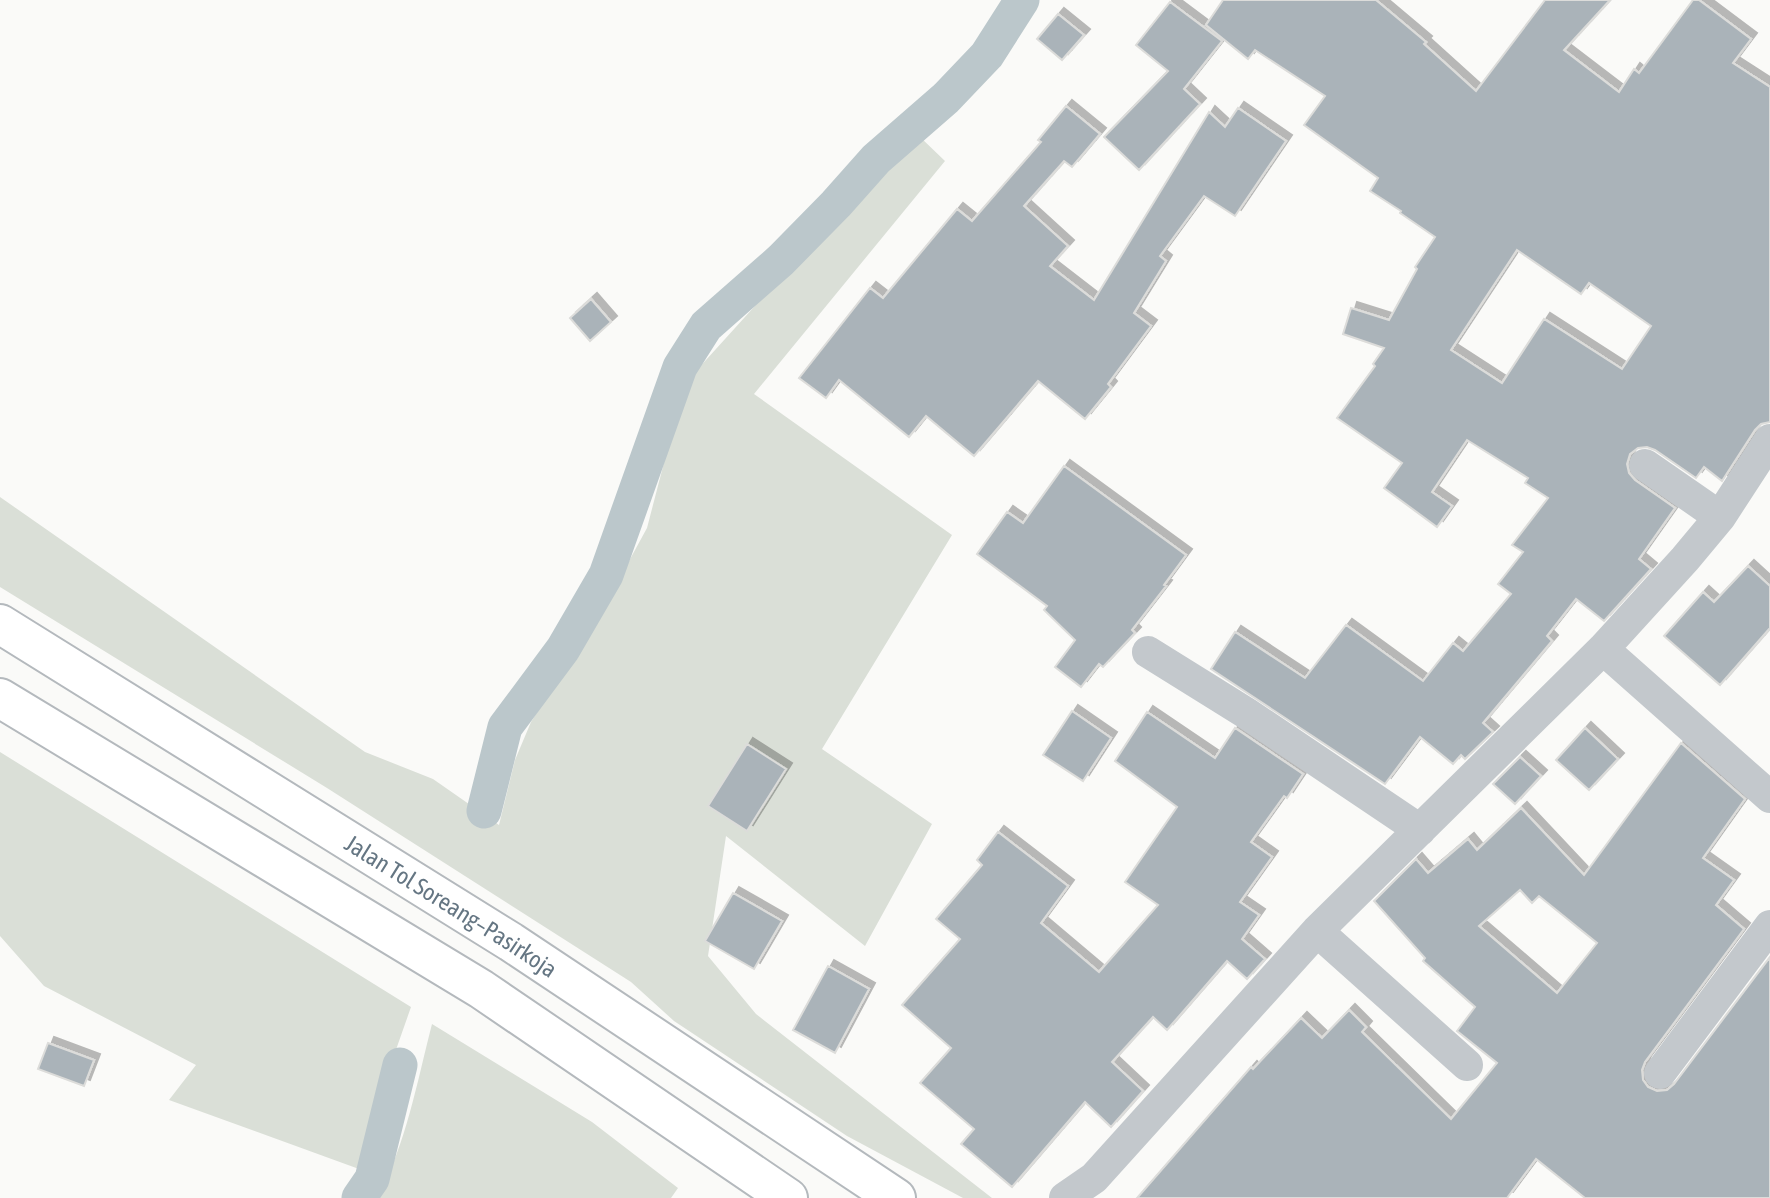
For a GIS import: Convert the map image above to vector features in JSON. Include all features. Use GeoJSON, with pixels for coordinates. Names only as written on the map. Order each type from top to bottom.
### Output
{"type":"FeatureCollection","features":[{"type":"Feature","properties":{"kind":"highway","name":"Jalan Tol Soreang–Pasirkoja"},"geometry":{"type":"LineString","coordinates":[[0,624],[511,942],[896,1198]]}},
{"type":"Feature","properties":{"kind":"highway"},"geometry":{"type":"LineString","coordinates":[[0,698],[481,989],[788,1198]]}},
{"type":"Feature","properties":{"kind":"street"},"geometry":{"type":"LineString","coordinates":[[1065,1198],[1094,1178],[1317,931],[1603,649],[1720,517],[1770,440]]}},
{"type":"Feature","properties":{"kind":"street"},"geometry":{"type":"LineString","coordinates":[[1645,465],[1720,517]]}},
{"type":"Feature","properties":{"kind":"street"},"geometry":{"type":"LineString","coordinates":[[1603,649],[1770,797]]}},
{"type":"Feature","properties":{"kind":"street"},"geometry":{"type":"LineString","coordinates":[[1148,652],[1246,713],[1420,830]]}},
{"type":"Feature","properties":{"kind":"street"},"geometry":{"type":"LineString","coordinates":[[1660,1073],[1770,926]]}},
{"type":"Feature","properties":{"kind":"street"},"geometry":{"type":"LineString","coordinates":[[1317,931],[1467,1065]]}},
{"type":"Feature","properties":{"kind":"shaded area"},"geometry":{"type":"Polygon","coordinates":[[[919,136],[945,161],[754,394],[952,535],[822,749],[932,824],[865,946],[726,836],[708,956],[756,1014],[992,1198],[963,1198],[847,1136],[674,1021],[631,982],[327,788],[0,587],[0,497],[365,752],[433,779],[499,825],[515,760],[531,722],[605,605],[647,528],[666,455],[696,371],[794,263],[919,136]]]}},
{"type":"Feature","properties":{"kind":"shaded area"},"geometry":{"type":"Polygon","coordinates":[[[0,752],[411,1007],[385,1081],[359,1169],[169,1100],[196,1065],[44,986],[0,936],[0,752]]]}},
{"type":"Feature","properties":{"kind":"shaded area"},"geometry":{"type":"Polygon","coordinates":[[[432,1024],[592,1122],[678,1188],[671,1198],[377,1198],[403,1135],[432,1024]]]}},
{"type":"Feature","properties":{"kind":"building"},"geometry":{"type":"Polygon","coordinates":[[[1223,0],[1376,0],[1426,42],[1424,44],[1476,91],[1545,0],[1610,0],[1564,50],[1619,92],[1634,69],[1639,73],[1693,0],[1699,0],[1751,39],[1733,63],[1770,87],[1770,422],[1761,424],[1755,430],[1722,481],[1704,467],[1696,478],[1647,447],[1638,448],[1630,454],[1627,464],[1629,473],[1675,508],[1639,559],[1651,569],[1604,621],[1576,599],[1547,636],[1552,641],[1483,723],[1493,732],[1465,759],[1461,755],[1453,764],[1420,737],[1385,784],[1211,669],[1235,632],[1305,678],[1346,625],[1423,681],[1453,643],[1463,651],[1511,594],[1498,584],[1523,552],[1512,545],[1548,498],[1525,483],[1528,478],[1467,440],[1432,492],[1452,506],[1437,527],[1384,488],[1402,463],[1337,418],[1375,366],[1373,364],[1384,348],[1343,334],[1351,308],[1389,320],[1417,269],[1415,267],[1435,237],[1370,191],[1378,178],[1304,125],[1325,96],[1255,50],[1248,59],[1206,25],[1223,0]],[[1517,250],[1451,350],[1502,383],[1544,319],[1622,369],[1651,326],[1589,283],[1581,294],[1517,250]]]}},
{"type":"Feature","properties":{"kind":"building"},"geometry":{"type":"Polygon","coordinates":[[[1170,2],[1222,41],[1184,89],[1200,104],[1139,170],[1104,137],[1168,71],[1136,45],[1170,2]]]}},
{"type":"Feature","properties":{"kind":"building"},"geometry":{"type":"Polygon","coordinates":[[[1058,14],[1084,35],[1062,60],[1037,39],[1058,14]]]}},
{"type":"Feature","properties":{"kind":"building"},"geometry":{"type":"Polygon","coordinates":[[[1066,106],[1100,134],[1072,167],[1064,161],[1024,206],[1068,246],[1050,266],[1094,300],[1209,112],[1225,127],[1238,108],[1286,141],[1235,216],[1204,196],[1160,256],[1166,261],[1134,313],[1151,326],[1108,384],[1111,387],[1085,419],[1038,381],[974,456],[926,416],[909,437],[839,380],[826,398],[799,378],[870,288],[883,298],[957,209],[972,221],[1041,142],[1038,140],[1066,106]]]}},
{"type":"Feature","properties":{"kind":"building"},"geometry":{"type":"Polygon","coordinates":[[[591,299],[611,322],[590,341],[570,318],[591,299]]]}},
{"type":"Feature","properties":{"kind":"building"},"geometry":{"type":"Polygon","coordinates":[[[1064,466],[1186,555],[1132,630],[1135,633],[1103,667],[1099,664],[1081,687],[1055,667],[1075,640],[1044,610],[1047,606],[977,554],[1007,512],[1023,523],[1064,466]]]}},
{"type":"Feature","properties":{"kind":"building"},"geometry":{"type":"Polygon","coordinates":[[[1748,566],[1770,586],[1770,628],[1720,685],[1664,636],[1703,592],[1714,602],[1748,566]]]}},
{"type":"Feature","properties":{"kind":"building"},"geometry":{"type":"Polygon","coordinates":[[[1072,711],[1111,738],[1083,781],[1043,755],[1072,711]]]}},
{"type":"Feature","properties":{"kind":"building"},"geometry":{"type":"Polygon","coordinates":[[[1147,712],[1215,758],[1235,728],[1303,774],[1251,842],[1272,857],[1240,902],[1259,915],[1242,939],[1265,959],[1247,979],[1227,961],[1167,1030],[1153,1017],[1112,1062],[1143,1091],[1111,1127],[1085,1102],[1012,1187],[961,1144],[974,1129],[920,1083],[951,1048],[902,1005],[960,939],[936,919],[982,865],[977,860],[998,832],[1068,886],[1041,923],[1099,972],[1158,905],[1125,882],[1177,807],[1115,761],[1147,712]]]}},
{"type":"Feature","properties":{"kind":"building"},"geometry":{"type":"Polygon","coordinates":[[[1585,728],[1618,759],[1589,790],[1556,760],[1585,728]]]}},
{"type":"Feature","properties":{"kind":"building"},"geometry":{"type":"Polygon","coordinates":[[[1681,743],[1745,799],[1703,858],[1734,880],[1716,905],[1744,929],[1645,1062],[1642,1070],[1643,1080],[1648,1087],[1657,1091],[1667,1090],[1674,1084],[1770,957],[1770,1198],[1585,1198],[1536,1159],[1507,1198],[1137,1198],[1251,1067],[1253,1069],[1301,1018],[1322,1038],[1349,1010],[1366,1027],[1362,1032],[1451,1119],[1497,1063],[1457,1031],[1475,1007],[1423,961],[1425,958],[1374,901],[1416,859],[1428,873],[1468,839],[1477,850],[1521,808],[1584,875],[1681,743]],[[1520,890],[1479,926],[1557,993],[1597,943],[1539,896],[1532,903],[1520,890]]]}},
{"type":"Feature","properties":{"kind":"building"},"geometry":{"type":"Polygon","coordinates":[[[747,744],[786,769],[747,831],[708,806],[747,744]]]}},
{"type":"Feature","properties":{"kind":"building"},"geometry":{"type":"Polygon","coordinates":[[[1520,757],[1541,776],[1515,804],[1493,784],[1520,757]]]}},
{"type":"Feature","properties":{"kind":"building"},"geometry":{"type":"Polygon","coordinates":[[[733,893],[782,921],[754,969],[705,941],[733,893]]]}},
{"type":"Feature","properties":{"kind":"building"},"geometry":{"type":"Polygon","coordinates":[[[828,966],[869,989],[835,1053],[793,1030],[828,966]]]}},
{"type":"Feature","properties":{"kind":"building"},"geometry":{"type":"Polygon","coordinates":[[[48,1043],[94,1060],[84,1086],[38,1069],[48,1043]]]}},
{"type":"Feature","properties":{"kind":"waterway"},"geometry":{"type":"LineString","coordinates":[[484,811],[505,727],[563,649],[606,575],[680,367],[706,326],[781,260],[876,159],[946,98],[987,55],[1022,0]]}},
{"type":"Feature","properties":{"kind":"waterway"},"geometry":{"type":"LineString","coordinates":[[359,1198],[372,1179],[400,1065]]}}]}
